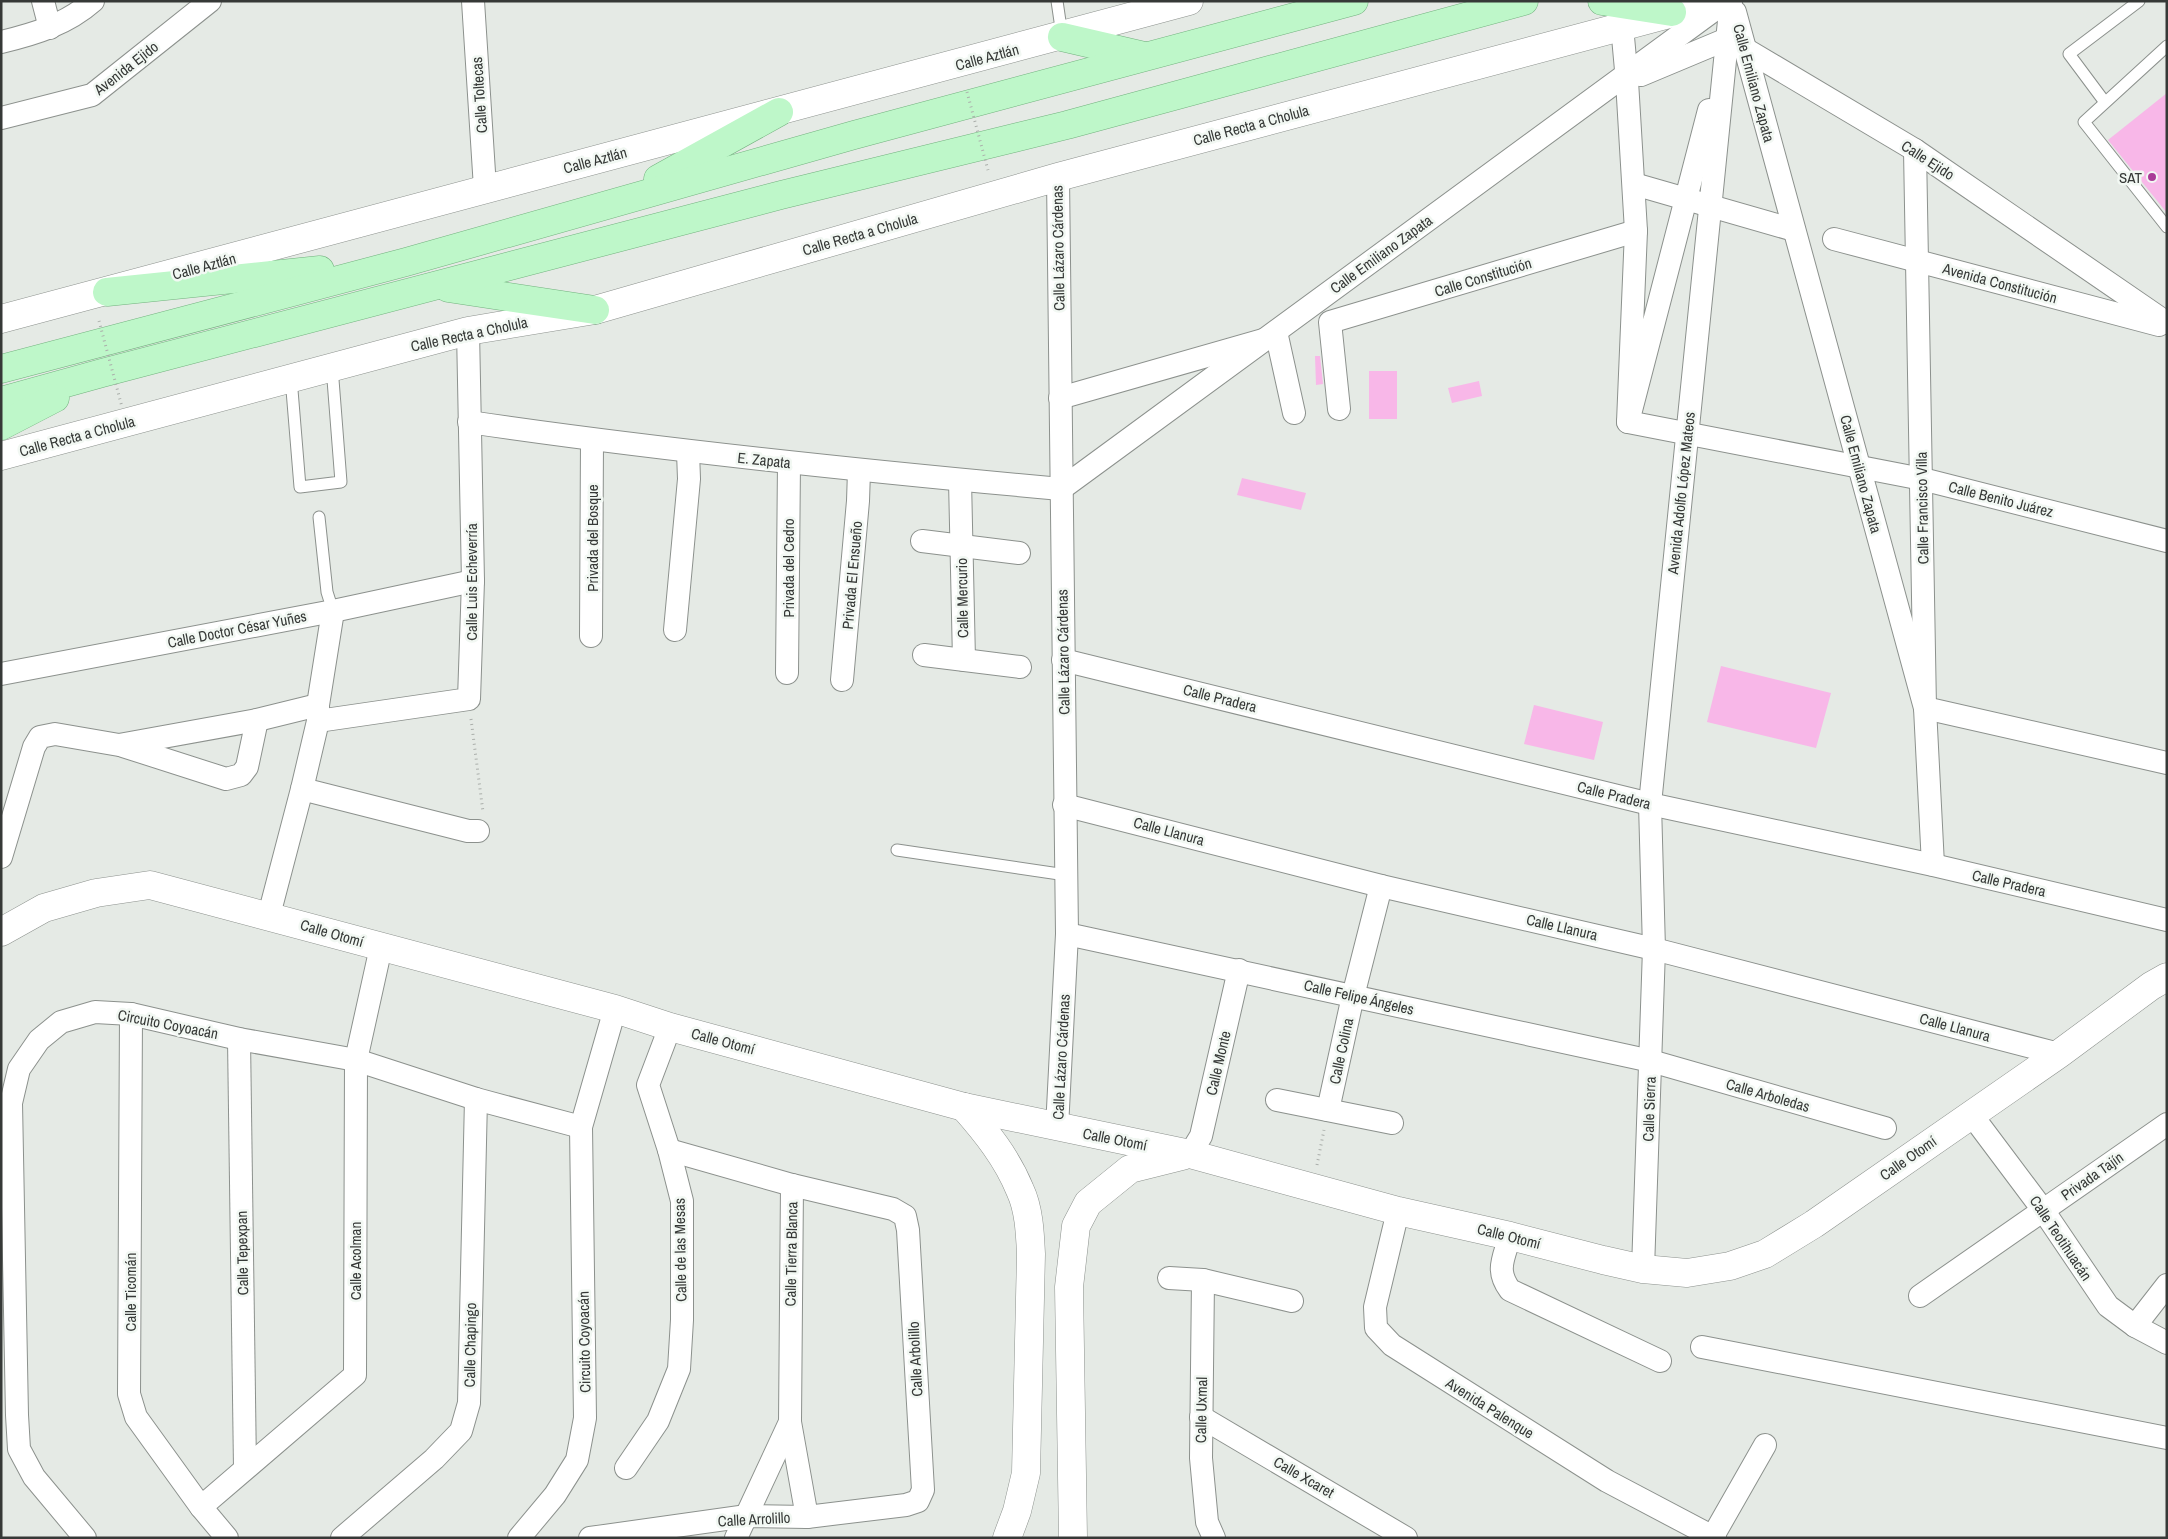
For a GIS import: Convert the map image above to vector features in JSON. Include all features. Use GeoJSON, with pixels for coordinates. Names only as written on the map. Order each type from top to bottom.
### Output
{"type":"FeatureCollection","features":[{"type":"Feature","properties":{"kind":"main road"},"geometry":{"type":"LineString","coordinates":[[1,369],[406,262],[854,135],[1354,1]]}},
{"type":"Feature","properties":{"kind":"main road"},"geometry":{"type":"LineString","coordinates":[[1,401],[781,195],[1067,125],[1524,1]]}},
{"type":"Feature","properties":{"kind":"main road"},"geometry":{"type":"LineString","coordinates":[[1602,1],[1683,11]]}},
{"type":"Feature","properties":{"kind":"main road"},"geometry":{"type":"LineString","coordinates":[[1062,36],[1147,57]]}},
{"type":"Feature","properties":{"kind":"main road"},"geometry":{"type":"LineString","coordinates":[[617,202],[779,112]]}},
{"type":"Feature","properties":{"kind":"main road"},"geometry":{"type":"LineString","coordinates":[[107,292],[406,262]]}},
{"type":"Feature","properties":{"kind":"main road"},"geometry":{"type":"LineString","coordinates":[[436,286],[595,310]]}},
{"type":"Feature","properties":{"kind":"main road"},"geometry":{"type":"LineString","coordinates":[[1,426],[102,373]]}},
{"type":"Feature","properties":{"kind":"street"},"geometry":{"type":"LineString","coordinates":[[43,1],[50,28]]}},
{"type":"Feature","properties":{"kind":"street"},"geometry":{"type":"LineString","coordinates":[[1,42],[50,28],[79,14],[93,1]]}},
{"type":"Feature","properties":{"kind":"street","name":"Avenida Ejido"},"geometry":{"type":"LineString","coordinates":[[1,118],[92,95],[210,1]]}},
{"type":"Feature","properties":{"kind":"street","name":"Calle Toltecas"},"geometry":{"type":"LineString","coordinates":[[473,1],[485,188]]}},
{"type":"Feature","properties":{"kind":"street","name":"Calle Aztlán"},"geometry":{"type":"LineString","coordinates":[[1,319],[1189,1]]}},
{"type":"Feature","properties":{"kind":"street","name":"Calle Recta a Cholula"},"geometry":{"type":"LineString","coordinates":[[1,456],[468,331],[595,310],[1058,177],[1718,1]]}},
{"type":"Feature","properties":{"kind":"street","name":"Calle Emiliano Zapata"},"geometry":{"type":"LineString","coordinates":[[1061,489],[1627,78],[1683,11],[1730,1]]}},
{"type":"Feature","properties":{"kind":"street","name":"Avenida Adolfo López Mateos"},"geometry":{"type":"LineString","coordinates":[[1654,949],[1650,804],[1710,205],[1731,41],[1730,1]]}},
{"type":"Feature","properties":{"kind":"street","name":"Calle Ejido"},"geometry":{"type":"LineString","coordinates":[[1683,11],[1914,150],[2167,325]]}},
{"type":"Feature","properties":{"kind":"street"},"geometry":{"type":"LineString","coordinates":[[1622,26],[1636,231],[1628,422]]}},
{"type":"Feature","properties":{"kind":"street"},"geometry":{"type":"LineString","coordinates":[[1627,78],[1731,41]]}},
{"type":"Feature","properties":{"kind":"street","name":"Calle Emiliano Zapata"},"geometry":{"type":"LineString","coordinates":[[1731,41],[1794,230],[1926,708]]}},
{"type":"Feature","properties":{"kind":"street","name":"Avenida Adolfo López Mateos"},"geometry":{"type":"LineString","coordinates":[[1628,422],[1686,199],[1731,41]]}},
{"type":"Feature","properties":{"kind":"street","name":"Calle Francisco Villa"},"geometry":{"type":"LineString","coordinates":[[1914,150],[1926,708],[1933,865]]}},
{"type":"Feature","properties":{"kind":"street","name":"Calle Lázaro Cárdenas"},"geometry":{"type":"LineString","coordinates":[[1057,1128],[1066,934],[1058,177]]}},
{"type":"Feature","properties":{"kind":"street"},"geometry":{"type":"LineString","coordinates":[[1634,184],[1794,230]]}},
{"type":"Feature","properties":{"kind":"street","name":"Calle Constitución"},"geometry":{"type":"LineString","coordinates":[[1339,410],[1330,322],[1636,231]]}},
{"type":"Feature","properties":{"kind":"street","name":"Avenida Constitución"},"geometry":{"type":"LineString","coordinates":[[1834,238],[1916,262],[2167,325]]}},
{"type":"Feature","properties":{"kind":"street","name":"Calle Luis Echeverría"},"geometry":{"type":"LineString","coordinates":[[468,331],[472,581],[469,698]]}},
{"type":"Feature","properties":{"kind":"street"},"geometry":{"type":"LineString","coordinates":[[1060,398],[1271,338],[1294,413]]}},
{"type":"Feature","properties":{"kind":"street","name":"E. Zapata"},"geometry":{"type":"LineString","coordinates":[[469,422],[688,452],[859,471],[1061,489]]}},
{"type":"Feature","properties":{"kind":"street","name":"Calle Benito Juárez"},"geometry":{"type":"LineString","coordinates":[[1628,422],[1922,479],[2167,541]]}},
{"type":"Feature","properties":{"kind":"street","name":"Privada del Bosque"},"geometry":{"type":"LineString","coordinates":[[591,636],[592,440]]}},
{"type":"Feature","properties":{"kind":"street"},"geometry":{"type":"LineString","coordinates":[[675,630],[689,479],[688,452]]}},
{"type":"Feature","properties":{"kind":"street","name":"Privada del Cedro"},"geometry":{"type":"LineString","coordinates":[[787,673],[789,463]]}},
{"type":"Feature","properties":{"kind":"street","name":"Privada El Ensueño"},"geometry":{"type":"LineString","coordinates":[[842,680],[859,471]]}},
{"type":"Feature","properties":{"kind":"street","name":"Calle Mercurio"},"geometry":{"type":"LineString","coordinates":[[960,480],[964,660],[1020,667]]}},
{"type":"Feature","properties":{"kind":"street"},"geometry":{"type":"LineString","coordinates":[[922,541],[1019,553]]}},
{"type":"Feature","properties":{"kind":"street","name":"Calle Doctor César Yuñes"},"geometry":{"type":"LineString","coordinates":[[1,674],[333,611],[472,581]]}},
{"type":"Feature","properties":{"kind":"street"},"geometry":{"type":"LineString","coordinates":[[269,915],[302,788],[318,713],[333,611]]}},
{"type":"Feature","properties":{"kind":"street"},"geometry":{"type":"LineString","coordinates":[[924,655],[964,660]]}},
{"type":"Feature","properties":{"kind":"street","name":"Calle Pradera"},"geometry":{"type":"LineString","coordinates":[[1063,660],[1650,804],[1933,865],[2167,920]]}},
{"type":"Feature","properties":{"kind":"street"},"geometry":{"type":"LineString","coordinates":[[119,745],[257,720],[469,698]]}},
{"type":"Feature","properties":{"kind":"street"},"geometry":{"type":"LineString","coordinates":[[1926,708],[2167,763]]}},
{"type":"Feature","properties":{"kind":"street"},"geometry":{"type":"LineString","coordinates":[[1,857],[34,747],[40,737],[55,734],[119,745],[226,779],[241,775],[247,767],[257,720]]}},
{"type":"Feature","properties":{"kind":"street"},"geometry":{"type":"LineString","coordinates":[[302,788],[468,831],[478,831]]}},
{"type":"Feature","properties":{"kind":"street","name":"Calle Llanura"},"geometry":{"type":"LineString","coordinates":[[1064,805],[1381,886],[1654,949],[2059,1054]]}},
{"type":"Feature","properties":{"kind":"street","name":"Calle Otomí"},"geometry":{"type":"LineString","coordinates":[[1,932],[44,908],[96,893],[150,885],[269,915],[615,1009],[670,1027],[964,1107],[1057,1128],[1190,1154],[1398,1211],[1643,1269],[1687,1273],[1730,1266],[1766,1254],[1814,1224],[2059,1054],[2151,986],[2167,977]]}},
{"type":"Feature","properties":{"kind":"street","name":"Calle Colina"},"geometry":{"type":"LineString","coordinates":[[1328,1110],[1381,886]]}},
{"type":"Feature","properties":{"kind":"street","name":"Calle Felipe Ángeles"},"geometry":{"type":"LineString","coordinates":[[1066,934],[1239,970],[1651,1061]]}},
{"type":"Feature","properties":{"kind":"street","name":"Calle Acolman"},"geometry":{"type":"LineString","coordinates":[[201,1507],[355,1375],[356,1060],[382,947]]}},
{"type":"Feature","properties":{"kind":"street","name":"Calle Sierra"},"geometry":{"type":"LineString","coordinates":[[1643,1269],[1654,949]]}},
{"type":"Feature","properties":{"kind":"street","name":"Calle Monte"},"geometry":{"type":"LineString","coordinates":[[1190,1154],[1201,1136],[1239,970]]}},
{"type":"Feature","properties":{"kind":"street","name":"Circuito Coyoacán"},"geometry":{"type":"LineString","coordinates":[[519,1538],[555,1495],[577,1460],[585,1418],[581,1127],[615,1009]]}},
{"type":"Feature","properties":{"kind":"street","name":"Circuito Coyoacán"},"geometry":{"type":"LineString","coordinates":[[85,1538],[34,1478],[19,1449],[16,1406],[11,1103],[19,1069],[39,1040],[61,1022],[95,1012],[130,1014],[239,1038],[356,1060],[476,1099],[581,1127]]}},
{"type":"Feature","properties":{"kind":"street","name":"Calle Ticomán"},"geometry":{"type":"LineString","coordinates":[[130,1014],[129,1394],[136,1417],[201,1507],[228,1538]]}},
{"type":"Feature","properties":{"kind":"street","name":"Calle de las Mesas"},"geometry":{"type":"LineString","coordinates":[[626,1468],[658,1421],[679,1369],[682,1320],[682,1201],[669,1150],[648,1085],[670,1027]]}},
{"type":"Feature","properties":{"kind":"street","name":"Calle Tepexpan"},"geometry":{"type":"LineString","coordinates":[[239,1038],[245,1468]]}},
{"type":"Feature","properties":{"kind":"street","name":"Calle Arboledas"},"geometry":{"type":"LineString","coordinates":[[1651,1061],[1885,1128]]}},
{"type":"Feature","properties":{"kind":"street","name":"Calle Chapingo"},"geometry":{"type":"LineString","coordinates":[[342,1538],[434,1459],[461,1431],[469,1403],[476,1099]]}},
{"type":"Feature","properties":{"kind":"street"},"geometry":{"type":"LineString","coordinates":[[1277,1100],[1392,1123]]}},
{"type":"Feature","properties":{"kind":"street"},"geometry":{"type":"LineString","coordinates":[[964,1107],[993,1141],[1020,1190],[1029,1224],[1031,1254],[1026,1473],[1017,1511],[1007,1538]]}},
{"type":"Feature","properties":{"kind":"street","name":"Calle Teotihuacán"},"geometry":{"type":"LineString","coordinates":[[1971,1114],[2044,1210],[2108,1306],[2135,1326],[2167,1343]]}},
{"type":"Feature","properties":{"kind":"street","name":"Privada Tajín"},"geometry":{"type":"LineString","coordinates":[[1920,1296],[2167,1124]]}},
{"type":"Feature","properties":{"kind":"street","name":"Calle Tierra Blanca"},"geometry":{"type":"LineString","coordinates":[[669,1150],[792,1184],[790,1422],[807,1517]]}},
{"type":"Feature","properties":{"kind":"street"},"geometry":{"type":"LineString","coordinates":[[1072,1538],[1070,1287],[1076,1226],[1088,1202],[1130,1169],[1190,1154]]}},
{"type":"Feature","properties":{"kind":"street","name":"Calle Arbolillo"},"geometry":{"type":"LineString","coordinates":[[792,1184],[893,1209],[905,1216],[908,1230],[923,1490],[918,1501]]}},
{"type":"Feature","properties":{"kind":"street","name":"Avenida Palenque"},"geometry":{"type":"LineString","coordinates":[[1398,1211],[1374,1307],[1376,1328],[1392,1346],[1607,1481],[1714,1537]]}},
{"type":"Feature","properties":{"kind":"street"},"geometry":{"type":"LineString","coordinates":[[1510,1236],[1502,1267],[1502,1278],[1510,1290],[1660,1361]]}},
{"type":"Feature","properties":{"kind":"street"},"geometry":{"type":"LineString","coordinates":[[1170,1278],[1203,1280],[1292,1301]]}},
{"type":"Feature","properties":{"kind":"street","name":"Calle Uxmal"},"geometry":{"type":"LineString","coordinates":[[1203,1280],[1200,1458],[1207,1522],[1214,1538]]}},
{"type":"Feature","properties":{"kind":"street"},"geometry":{"type":"LineString","coordinates":[[2135,1326],[2167,1285]]}},
{"type":"Feature","properties":{"kind":"street"},"geometry":{"type":"LineString","coordinates":[[1702,1347],[2167,1438]]}},
{"type":"Feature","properties":{"kind":"street","name":"Calle Xcaret"},"geometry":{"type":"LineString","coordinates":[[1201,1417],[1406,1538]]}},
{"type":"Feature","properties":{"kind":"street","name":"Calle Tierra Blanca"},"geometry":{"type":"LineString","coordinates":[[736,1538],[790,1422]]}},
{"type":"Feature","properties":{"kind":"street"},"geometry":{"type":"LineString","coordinates":[[1714,1537],[1765,1445]]}},
{"type":"Feature","properties":{"kind":"street","name":"Calle Arrolillo"},"geometry":{"type":"LineString","coordinates":[[590,1538],[747,1516],[807,1517],[906,1505],[918,1501]]}},
{"type":"Feature","properties":{"kind":"lane"},"geometry":{"type":"LineString","coordinates":[[1057,1],[1062,36]]}},
{"type":"Feature","properties":{"kind":"lane"},"geometry":{"type":"LineString","coordinates":[[2104,102],[2069,54],[2139,1]]}},
{"type":"Feature","properties":{"kind":"lane"},"geometry":{"type":"LineString","coordinates":[[2167,46],[2084,122],[2167,227]]}},
{"type":"Feature","properties":{"kind":"lane"},"geometry":{"type":"LineString","coordinates":[[291,378],[300,487],[341,482],[332,367]]}},
{"type":"Feature","properties":{"kind":"lane"},"geometry":{"type":"LineString","coordinates":[[319,517],[327,592],[333,611]]}},
{"type":"Feature","properties":{"kind":"lane"},"geometry":{"type":"LineString","coordinates":[[897,850],[1066,875]]}},
{"type":"Feature","properties":{"kind":"path"},"geometry":{"type":"LineString","coordinates":[[967,92],[989,174]]}},
{"type":"Feature","properties":{"kind":"path"},"geometry":{"type":"LineString","coordinates":[[99,321],[122,407]]}},
{"type":"Feature","properties":{"kind":"path"},"geometry":{"type":"LineString","coordinates":[[469,698],[484,819],[478,831]]}},
{"type":"Feature","properties":{"kind":"path"},"geometry":{"type":"LineString","coordinates":[[1312,1188],[1328,1110]]}},
{"type":"Feature","properties":{"kind":"building","name":"SAT"},"geometry":{"type":"Polygon","coordinates":[[[2167,93],[2167,213],[2108,140],[2167,93]]]}},
{"type":"Feature","properties":{"kind":"building"},"geometry":{"type":"Polygon","coordinates":[[[1315,356],[1320,356],[1323,384],[1316,385],[1315,356]]]}},
{"type":"Feature","properties":{"kind":"building"},"geometry":{"type":"Polygon","coordinates":[[[1369,371],[1397,371],[1397,419],[1369,419],[1369,371]]]}},
{"type":"Feature","properties":{"kind":"building"},"geometry":{"type":"Polygon","coordinates":[[[1479,381],[1482,396],[1452,403],[1448,388],[1479,381]]]}},
{"type":"Feature","properties":{"kind":"building"},"geometry":{"type":"Polygon","coordinates":[[[1242,478],[1306,493],[1301,510],[1237,495],[1242,478]]]}},
{"type":"Feature","properties":{"kind":"building"},"geometry":{"type":"Polygon","coordinates":[[[1721,666],[1831,693],[1816,748],[1707,722],[1721,666]]]}},
{"type":"Feature","properties":{"kind":"building"},"geometry":{"type":"Polygon","coordinates":[[[1534,705],[1603,722],[1594,760],[1524,744],[1534,705]]]}},
{"type":"Feature","properties":{"kind":"place","name":"SAT"},"geometry":{"type":"Point","coordinates":[2152,177]}}]}
